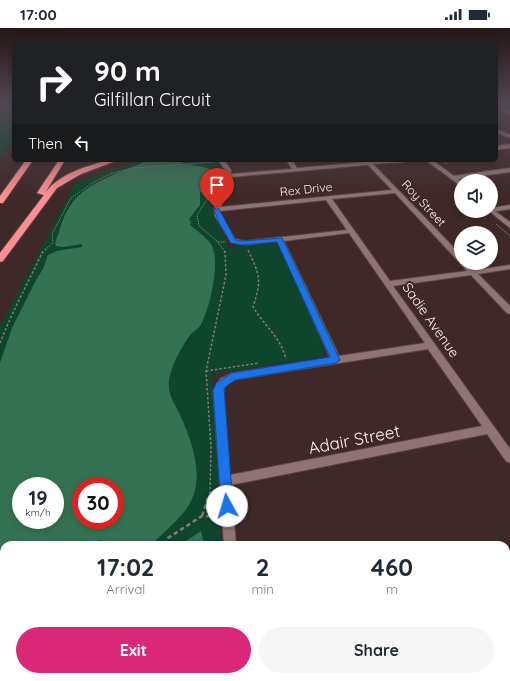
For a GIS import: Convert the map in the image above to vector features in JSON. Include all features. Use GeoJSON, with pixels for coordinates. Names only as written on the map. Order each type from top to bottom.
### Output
{"type":"FeatureCollection","features":[{"type":"Feature","properties":{"kind":"highway"},"geometry":{"type":"LineString","coordinates":[[0,201],[29,162]]}},
{"type":"Feature","properties":{"kind":"highway"},"geometry":{"type":"LineString","coordinates":[[0,260],[61,162]]}},
{"type":"Feature","properties":{"kind":"highway"},"geometry":{"type":"LineString","coordinates":[[65,162],[62,168],[68,171],[108,162]]}},
{"type":"Feature","properties":{"kind":"highway"},"geometry":{"type":"LineString","coordinates":[[0,260],[54,186],[78,172],[110,162]]}},
{"type":"Feature","properties":{"kind":"street"},"geometry":{"type":"LineString","coordinates":[[498,148],[510,146]]}},
{"type":"Feature","properties":{"kind":"street"},"geometry":{"type":"LineString","coordinates":[[219,162],[228,170],[229,176],[217,209],[222,223],[233,241],[241,243],[352,231]]}},
{"type":"Feature","properties":{"kind":"street"},"geometry":{"type":"LineString","coordinates":[[290,162],[295,170]]}},
{"type":"Feature","properties":{"kind":"street"},"geometry":{"type":"LineString","coordinates":[[229,176],[360,162],[381,162]]}},
{"type":"Feature","properties":{"kind":"street"},"geometry":{"type":"LineString","coordinates":[[438,162],[453,178],[510,170]]}},
{"type":"Feature","properties":{"kind":"street","name":"Roy Street"},"geometry":{"type":"LineString","coordinates":[[369,163],[454,252]]}},
{"type":"Feature","properties":{"kind":"street","name":"Rex Drive"},"geometry":{"type":"LineString","coordinates":[[217,209],[397,191]]}},
{"type":"Feature","properties":{"kind":"street","name":"Sadie Avenue"},"geometry":{"type":"LineString","coordinates":[[328,198],[510,458]]}},
{"type":"Feature","properties":{"kind":"street"},"geometry":{"type":"LineString","coordinates":[[498,209],[510,207]]}},
{"type":"Feature","properties":{"kind":"street"},"geometry":{"type":"LineString","coordinates":[[498,216],[510,226]]}},
{"type":"Feature","properties":{"kind":"street"},"geometry":{"type":"LineString","coordinates":[[280,239],[336,360]]}},
{"type":"Feature","properties":{"kind":"street"},"geometry":{"type":"LineString","coordinates":[[388,284],[510,267]]}},
{"type":"Feature","properties":{"kind":"street"},"geometry":{"type":"LineString","coordinates":[[473,272],[510,311]]}},
{"type":"Feature","properties":{"kind":"street"},"geometry":{"type":"LineString","coordinates":[[230,541],[218,391],[223,382],[232,377],[431,345]]}},
{"type":"Feature","properties":{"kind":"street","name":"Adair Street"},"geometry":{"type":"LineString","coordinates":[[224,481],[490,429]]}},
{"type":"Feature","properties":{"kind":"path"},"geometry":{"type":"LineString","coordinates":[[0,344],[11,314],[23,295],[42,254],[53,243],[52,234],[71,198],[94,182],[128,169],[193,162]]}},
{"type":"Feature","properties":{"kind":"path"},"geometry":{"type":"LineString","coordinates":[[202,516],[210,492],[211,447],[206,371],[226,276],[225,252],[216,240],[199,226],[197,215],[218,183]]}},
{"type":"Feature","properties":{"kind":"path"},"geometry":{"type":"LineString","coordinates":[[255,249],[248,249],[259,273],[258,291],[253,307],[263,323],[274,333],[284,347],[286,359]]}},
{"type":"Feature","properties":{"kind":"path"},"geometry":{"type":"LineString","coordinates":[[166,541],[168,538],[202,516],[228,518]]}},
{"type":"Feature","properties":{"kind":"shaded area"},"geometry":{"type":"Polygon","coordinates":[[[0,134],[12,134],[12,143],[0,157],[0,134]]]}},
{"type":"Feature","properties":{"kind":"shaded area"},"geometry":{"type":"Polygon","coordinates":[[[135,162],[219,162],[224,173],[224,178],[214,198],[213,211],[228,248],[271,243],[279,246],[326,350],[321,357],[212,374],[221,541],[0,541],[0,327],[75,183],[135,162]]]}},
{"type":"Feature","properties":{"kind":"shaded area"},"geometry":{"type":"Polygon","coordinates":[[[143,162],[183,162],[181,163],[209,168],[213,176],[212,182],[200,193],[200,205],[189,219],[191,222],[190,225],[205,237],[212,246],[215,263],[213,286],[204,319],[200,326],[191,334],[177,356],[169,380],[169,390],[190,438],[196,461],[197,472],[194,495],[182,515],[155,541],[100,541],[98,539],[99,541],[0,541],[0,363],[12,328],[43,269],[48,255],[57,251],[82,247],[82,244],[63,247],[56,246],[55,243],[63,220],[70,206],[77,197],[95,183],[143,162]]]}},
{"type":"Feature","properties":{"kind":"shaded area"},"geometry":{"type":"Polygon","coordinates":[[[201,531],[203,541],[186,541],[201,531]]]}},
{"type":"Feature","properties":{"kind":"route"},"geometry":{"type":"LineString","coordinates":[[217,209],[218,216],[230,239],[237,243],[280,239],[336,360],[232,377],[228,378],[220,386],[218,391],[227,506]]}}]}
